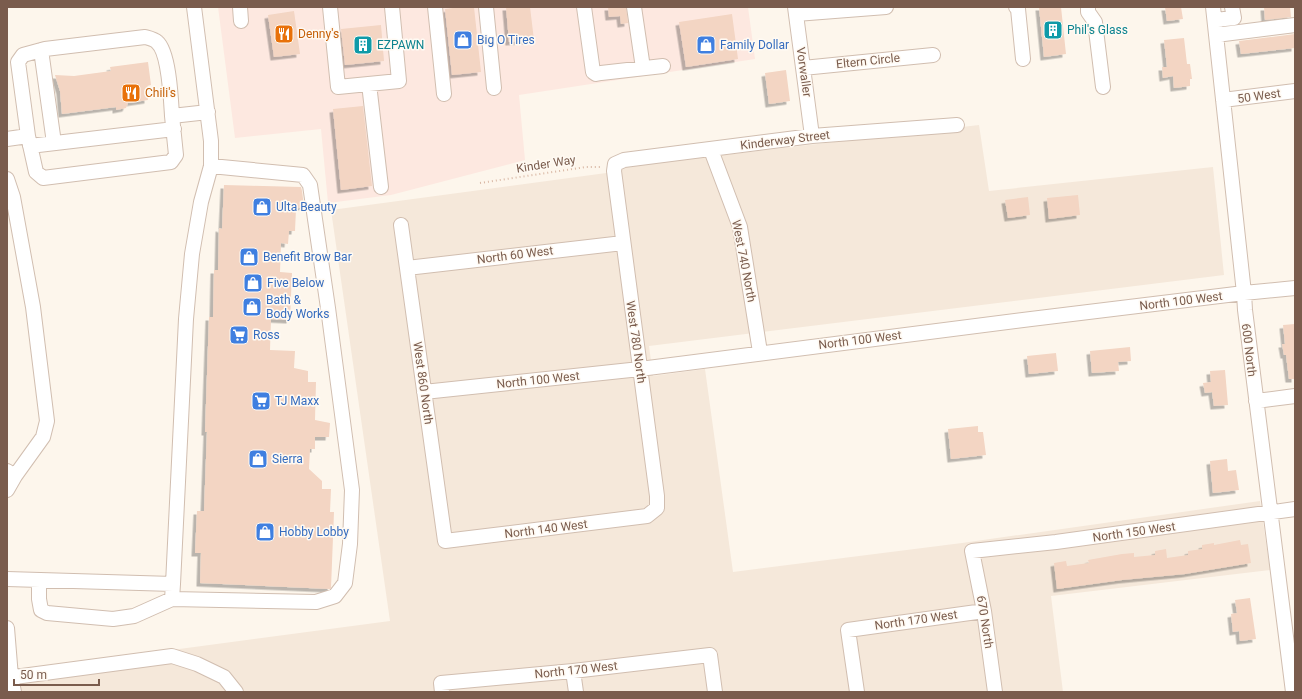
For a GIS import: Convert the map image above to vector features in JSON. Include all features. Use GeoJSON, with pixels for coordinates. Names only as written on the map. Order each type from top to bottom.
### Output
{"type":"FeatureCollection","features":[{"type":"Feature","properties":{"kind":"street"},"geometry":{"type":"LineString","coordinates":[[172,599],[174,584],[186,319],[192,254],[201,202],[210,166],[212,142],[194,7]]}},
{"type":"Feature","properties":{"kind":"street"},"geometry":{"type":"LineString","coordinates":[[240,7],[241,21]]}},
{"type":"Feature","properties":{"kind":"street"},"geometry":{"type":"LineString","coordinates":[[330,7],[338,87],[400,81],[392,7]]}},
{"type":"Feature","properties":{"kind":"street"},"geometry":{"type":"LineString","coordinates":[[435,7],[444,94]]}},
{"type":"Feature","properties":{"kind":"street"},"geometry":{"type":"LineString","coordinates":[[486,7],[494,88]]}},
{"type":"Feature","properties":{"kind":"street"},"geometry":{"type":"LineString","coordinates":[[584,7],[593,72],[596,74],[663,66]]}},
{"type":"Feature","properties":{"kind":"street"},"geometry":{"type":"LineString","coordinates":[[634,7],[642,68]]}},
{"type":"Feature","properties":{"kind":"street"},"geometry":{"type":"LineString","coordinates":[[796,11],[886,7]]}},
{"type":"Feature","properties":{"kind":"street"},"geometry":{"type":"LineString","coordinates":[[1016,7],[1018,8],[1023,59]]}},
{"type":"Feature","properties":{"kind":"street"},"geometry":{"type":"LineString","coordinates":[[1088,7],[1088,12],[1095,22],[1103,87]]}},
{"type":"Feature","properties":{"kind":"street","name":"Vorwaller"},"geometry":{"type":"LineString","coordinates":[[796,11],[812,136]]}},
{"type":"Feature","properties":{"kind":"street"},"geometry":{"type":"LineString","coordinates":[[1214,13],[1233,12],[1236,32]]}},
{"type":"Feature","properties":{"kind":"street","name":"600 North"},"geometry":{"type":"LineString","coordinates":[[1214,13],[1245,310],[1293,692]]}},
{"type":"Feature","properties":{"kind":"street"},"geometry":{"type":"LineString","coordinates":[[1216,35],[1295,25]]}},
{"type":"Feature","properties":{"kind":"street"},"geometry":{"type":"LineString","coordinates":[[145,37],[156,41],[163,48],[167,66],[176,155],[171,162],[43,178],[36,172],[18,62],[23,54],[41,50],[145,37]]}},
{"type":"Feature","properties":{"kind":"street"},"geometry":{"type":"LineString","coordinates":[[41,50],[54,143]]}},
{"type":"Feature","properties":{"kind":"street","name":"Eltern Circle"},"geometry":{"type":"LineString","coordinates":[[803,68],[933,55]]}},
{"type":"Feature","properties":{"kind":"street"},"geometry":{"type":"LineString","coordinates":[[369,84],[381,188]]}},
{"type":"Feature","properties":{"kind":"street","name":"50 West"},"geometry":{"type":"LineString","coordinates":[[1223,100],[1295,91]]}},
{"type":"Feature","properties":{"kind":"street"},"geometry":{"type":"LineString","coordinates":[[7,139],[54,143],[173,122],[208,112]]}},
{"type":"Feature","properties":{"kind":"street","name":"Kinderway Street"},"geometry":{"type":"LineString","coordinates":[[615,164],[624,160],[673,153],[711,150],[812,136],[957,125]]}},
{"type":"Feature","properties":{"kind":"street","name":"West 740 North"},"geometry":{"type":"LineString","coordinates":[[711,150],[740,227],[760,352]]}},
{"type":"Feature","properties":{"kind":"street","name":"West 780 North"},"geometry":{"type":"LineString","coordinates":[[615,164],[614,171],[623,243],[657,496],[657,508],[647,516]]}},
{"type":"Feature","properties":{"kind":"street"},"geometry":{"type":"LineString","coordinates":[[39,580],[39,599],[41,610],[47,613],[113,619],[134,616],[172,599],[316,602],[335,596],[345,583],[350,544],[352,490],[310,185],[303,175],[210,166]]}},
{"type":"Feature","properties":{"kind":"street"},"geometry":{"type":"LineString","coordinates":[[7,178],[33,307],[47,421],[43,437],[11,473],[7,490]]}},
{"type":"Feature","properties":{"kind":"street","name":"West 860 North"},"geometry":{"type":"LineString","coordinates":[[401,225],[445,542]]}},
{"type":"Feature","properties":{"kind":"street","name":"North 60 West"},"geometry":{"type":"LineString","coordinates":[[407,268],[623,243]]}},
{"type":"Feature","properties":{"kind":"street","name":"North 100 West"},"geometry":{"type":"LineString","coordinates":[[424,392],[640,368],[760,352],[1295,288]]}},
{"type":"Feature","properties":{"kind":"street"},"geometry":{"type":"LineString","coordinates":[[1256,401],[1295,396]]}},
{"type":"Feature","properties":{"kind":"street","name":"North 150 West"},"geometry":{"type":"LineString","coordinates":[[972,551],[1056,542],[1295,509]]}},
{"type":"Feature","properties":{"kind":"street","name":"North 140 West"},"geometry":{"type":"LineString","coordinates":[[445,542],[647,516]]}},
{"type":"Feature","properties":{"kind":"street","name":"670 North"},"geometry":{"type":"LineString","coordinates":[[972,551],[984,611],[995,692]]}},
{"type":"Feature","properties":{"kind":"street"},"geometry":{"type":"LineString","coordinates":[[7,579],[174,584]]}},
{"type":"Feature","properties":{"kind":"street","name":"North 170 West"},"geometry":{"type":"LineString","coordinates":[[857,692],[848,630],[984,611]]}},
{"type":"Feature","properties":{"kind":"street"},"geometry":{"type":"LineString","coordinates":[[7,628],[9,677],[14,692]]}},
{"type":"Feature","properties":{"kind":"street","name":"North 170 West"},"geometry":{"type":"LineString","coordinates":[[441,687],[710,655],[715,692]]}},
{"type":"Feature","properties":{"kind":"street"},"geometry":{"type":"LineString","coordinates":[[9,677],[172,656],[197,664],[224,677],[236,692]]}},
{"type":"Feature","properties":{"kind":"street"},"geometry":{"type":"LineString","coordinates":[[573,671],[576,692]]}},
{"type":"Feature","properties":{"kind":"path","name":"Kinder Way"},"geometry":{"type":"LineString","coordinates":[[480,183],[615,164]]}},
{"type":"Feature","properties":{"kind":"shaded area"},"geometry":{"type":"Polygon","coordinates":[[[218,7],[748,7],[755,59],[519,95],[525,160],[391,195],[328,203],[321,129],[235,138],[218,7]]]}},
{"type":"Feature","properties":{"kind":"shaded area"},"geometry":{"type":"Polygon","coordinates":[[[979,125],[989,191],[1213,167],[1224,275],[649,346],[653,376],[705,369],[733,572],[962,543],[1260,501],[1270,570],[1051,596],[1063,692],[7,692],[7,672],[390,621],[331,210],[621,171],[621,167],[979,125]]]}},
{"type":"Feature","properties":{"kind":"building","name":"Big O Tires"},"geometry":{"type":"Polygon","coordinates":[[[474,7],[481,72],[452,75],[445,9],[474,7]]]}},
{"type":"Feature","properties":{"kind":"building"},"geometry":{"type":"Polygon","coordinates":[[[506,7],[530,7],[534,40],[509,42],[506,7]]]}},
{"type":"Feature","properties":{"kind":"building"},"geometry":{"type":"Polygon","coordinates":[[[608,7],[626,7],[628,23],[621,24],[620,16],[609,17],[608,7]]]}},
{"type":"Feature","properties":{"kind":"building","name":"Phil's Glass"},"geometry":{"type":"Polygon","coordinates":[[[1039,7],[1061,7],[1066,54],[1044,57],[1039,7]]]}},
{"type":"Feature","properties":{"kind":"building"},"geometry":{"type":"Polygon","coordinates":[[[1165,7],[1181,7],[1183,19],[1167,21],[1165,7]]]}},
{"type":"Feature","properties":{"kind":"building"},"geometry":{"type":"Polygon","coordinates":[[[1264,7],[1290,7],[1291,17],[1265,20],[1264,7]]]}},
{"type":"Feature","properties":{"kind":"building","name":"Denny's"},"geometry":{"type":"Polygon","coordinates":[[[294,11],[300,54],[274,57],[268,15],[294,11]]]}},
{"type":"Feature","properties":{"kind":"building"},"geometry":{"type":"Polygon","coordinates":[[[732,14],[738,59],[686,67],[679,22],[732,14]]]}},
{"type":"Feature","properties":{"kind":"building","name":"EZPAWN"},"geometry":{"type":"Polygon","coordinates":[[[381,25],[384,61],[345,65],[341,29],[381,25]]]}},
{"type":"Feature","properties":{"kind":"building"},"geometry":{"type":"Polygon","coordinates":[[[1295,34],[1295,48],[1241,54],[1239,41],[1295,34]]]}},
{"type":"Feature","properties":{"kind":"building"},"geometry":{"type":"Polygon","coordinates":[[[1184,38],[1187,64],[1190,64],[1192,79],[1190,79],[1190,86],[1174,88],[1173,76],[1163,78],[1162,67],[1167,67],[1164,40],[1184,38]]]}},
{"type":"Feature","properties":{"kind":"building"},"geometry":{"type":"Polygon","coordinates":[[[148,62],[151,85],[147,86],[148,100],[128,103],[126,108],[116,110],[116,107],[62,114],[60,91],[55,75],[74,76],[111,71],[110,67],[148,62]]]}},
{"type":"Feature","properties":{"kind":"building"},"geometry":{"type":"Polygon","coordinates":[[[786,70],[790,101],[769,104],[765,73],[786,70]]]}},
{"type":"Feature","properties":{"kind":"building"},"geometry":{"type":"Polygon","coordinates":[[[363,106],[372,186],[341,190],[333,109],[363,106]]]}},
{"type":"Feature","properties":{"kind":"building"},"geometry":{"type":"Polygon","coordinates":[[[224,185],[301,187],[304,206],[296,209],[295,231],[289,231],[288,244],[281,243],[280,272],[292,273],[290,320],[271,319],[270,350],[295,351],[294,368],[308,371],[308,382],[316,382],[315,420],[330,423],[329,437],[315,437],[315,449],[310,449],[309,469],[322,481],[322,489],[331,489],[330,512],[334,512],[330,589],[200,583],[201,553],[195,553],[197,511],[204,511],[209,317],[213,317],[214,270],[218,270],[219,228],[222,229],[224,185]]]}},
{"type":"Feature","properties":{"kind":"building"},"geometry":{"type":"Polygon","coordinates":[[[1078,195],[1080,215],[1049,219],[1047,198],[1078,195]]]}},
{"type":"Feature","properties":{"kind":"building"},"geometry":{"type":"Polygon","coordinates":[[[1028,197],[1030,215],[1008,218],[1005,200],[1028,197]]]}},
{"type":"Feature","properties":{"kind":"building"},"geometry":{"type":"Polygon","coordinates":[[[1295,324],[1295,379],[1289,379],[1286,355],[1284,355],[1282,344],[1285,344],[1283,325],[1295,324]]]}},
{"type":"Feature","properties":{"kind":"building"},"geometry":{"type":"Polygon","coordinates":[[[1130,347],[1131,361],[1118,362],[1119,371],[1092,373],[1090,351],[1130,347]]]}},
{"type":"Feature","properties":{"kind":"building"},"geometry":{"type":"Polygon","coordinates":[[[1056,353],[1058,371],[1029,374],[1027,356],[1056,353]]]}},
{"type":"Feature","properties":{"kind":"building"},"geometry":{"type":"Polygon","coordinates":[[[1225,370],[1228,405],[1214,406],[1212,392],[1205,393],[1203,383],[1211,382],[1210,371],[1225,370]]]}},
{"type":"Feature","properties":{"kind":"building"},"geometry":{"type":"Polygon","coordinates":[[[978,426],[978,432],[983,432],[986,455],[951,459],[948,429],[978,426]]]}},
{"type":"Feature","properties":{"kind":"building"},"geometry":{"type":"Polygon","coordinates":[[[1227,459],[1228,471],[1236,470],[1239,490],[1213,493],[1210,461],[1227,459]]]}},
{"type":"Feature","properties":{"kind":"building"},"geometry":{"type":"Polygon","coordinates":[[[1240,540],[1241,545],[1248,544],[1251,563],[1185,574],[1122,580],[1057,589],[1054,563],[1066,561],[1067,566],[1089,563],[1088,560],[1122,554],[1134,553],[1134,557],[1155,555],[1155,551],[1166,549],[1167,558],[1188,555],[1188,551],[1202,549],[1202,545],[1214,543],[1214,545],[1240,540]]]}},
{"type":"Feature","properties":{"kind":"building"},"geometry":{"type":"Polygon","coordinates":[[[1250,598],[1256,639],[1240,641],[1239,631],[1233,632],[1231,614],[1237,613],[1235,600],[1250,598]]]}},
{"type":"Feature","properties":{"kind":"place","name":"Phil's Glass"},"geometry":{"type":"Point","coordinates":[1053,30]}},
{"type":"Feature","properties":{"kind":"place","name":"Denny's"},"geometry":{"type":"Point","coordinates":[284,34]}},
{"type":"Feature","properties":{"kind":"place","name":"Big O Tires"},"geometry":{"type":"Point","coordinates":[463,40]}},
{"type":"Feature","properties":{"kind":"place","name":"EZPAWN"},"geometry":{"type":"Point","coordinates":[363,45]}},
{"type":"Feature","properties":{"kind":"place","name":"Family Dollar"},"geometry":{"type":"Point","coordinates":[706,45]}},
{"type":"Feature","properties":{"kind":"place","name":"Chili's"},"geometry":{"type":"Point","coordinates":[131,93]}},
{"type":"Feature","properties":{"kind":"place","name":"Ulta Beauty"},"geometry":{"type":"Point","coordinates":[262,207]}},
{"type":"Feature","properties":{"kind":"place","name":"Benefit Brow Bar"},"geometry":{"type":"Point","coordinates":[249,257]}},
{"type":"Feature","properties":{"kind":"place","name":"Five Below"},"geometry":{"type":"Point","coordinates":[253,283]}},
{"type":"Feature","properties":{"kind":"place","name":"Bath & Body Works"},"geometry":{"type":"Point","coordinates":[252,307]}},
{"type":"Feature","properties":{"kind":"place","name":"Ross"},"geometry":{"type":"Point","coordinates":[239,335]}},
{"type":"Feature","properties":{"kind":"place","name":"TJ Maxx"},"geometry":{"type":"Point","coordinates":[261,401]}},
{"type":"Feature","properties":{"kind":"place","name":"Sierra"},"geometry":{"type":"Point","coordinates":[258,459]}},
{"type":"Feature","properties":{"kind":"place","name":"Hobby Lobby"},"geometry":{"type":"Point","coordinates":[265,532]}}]}
